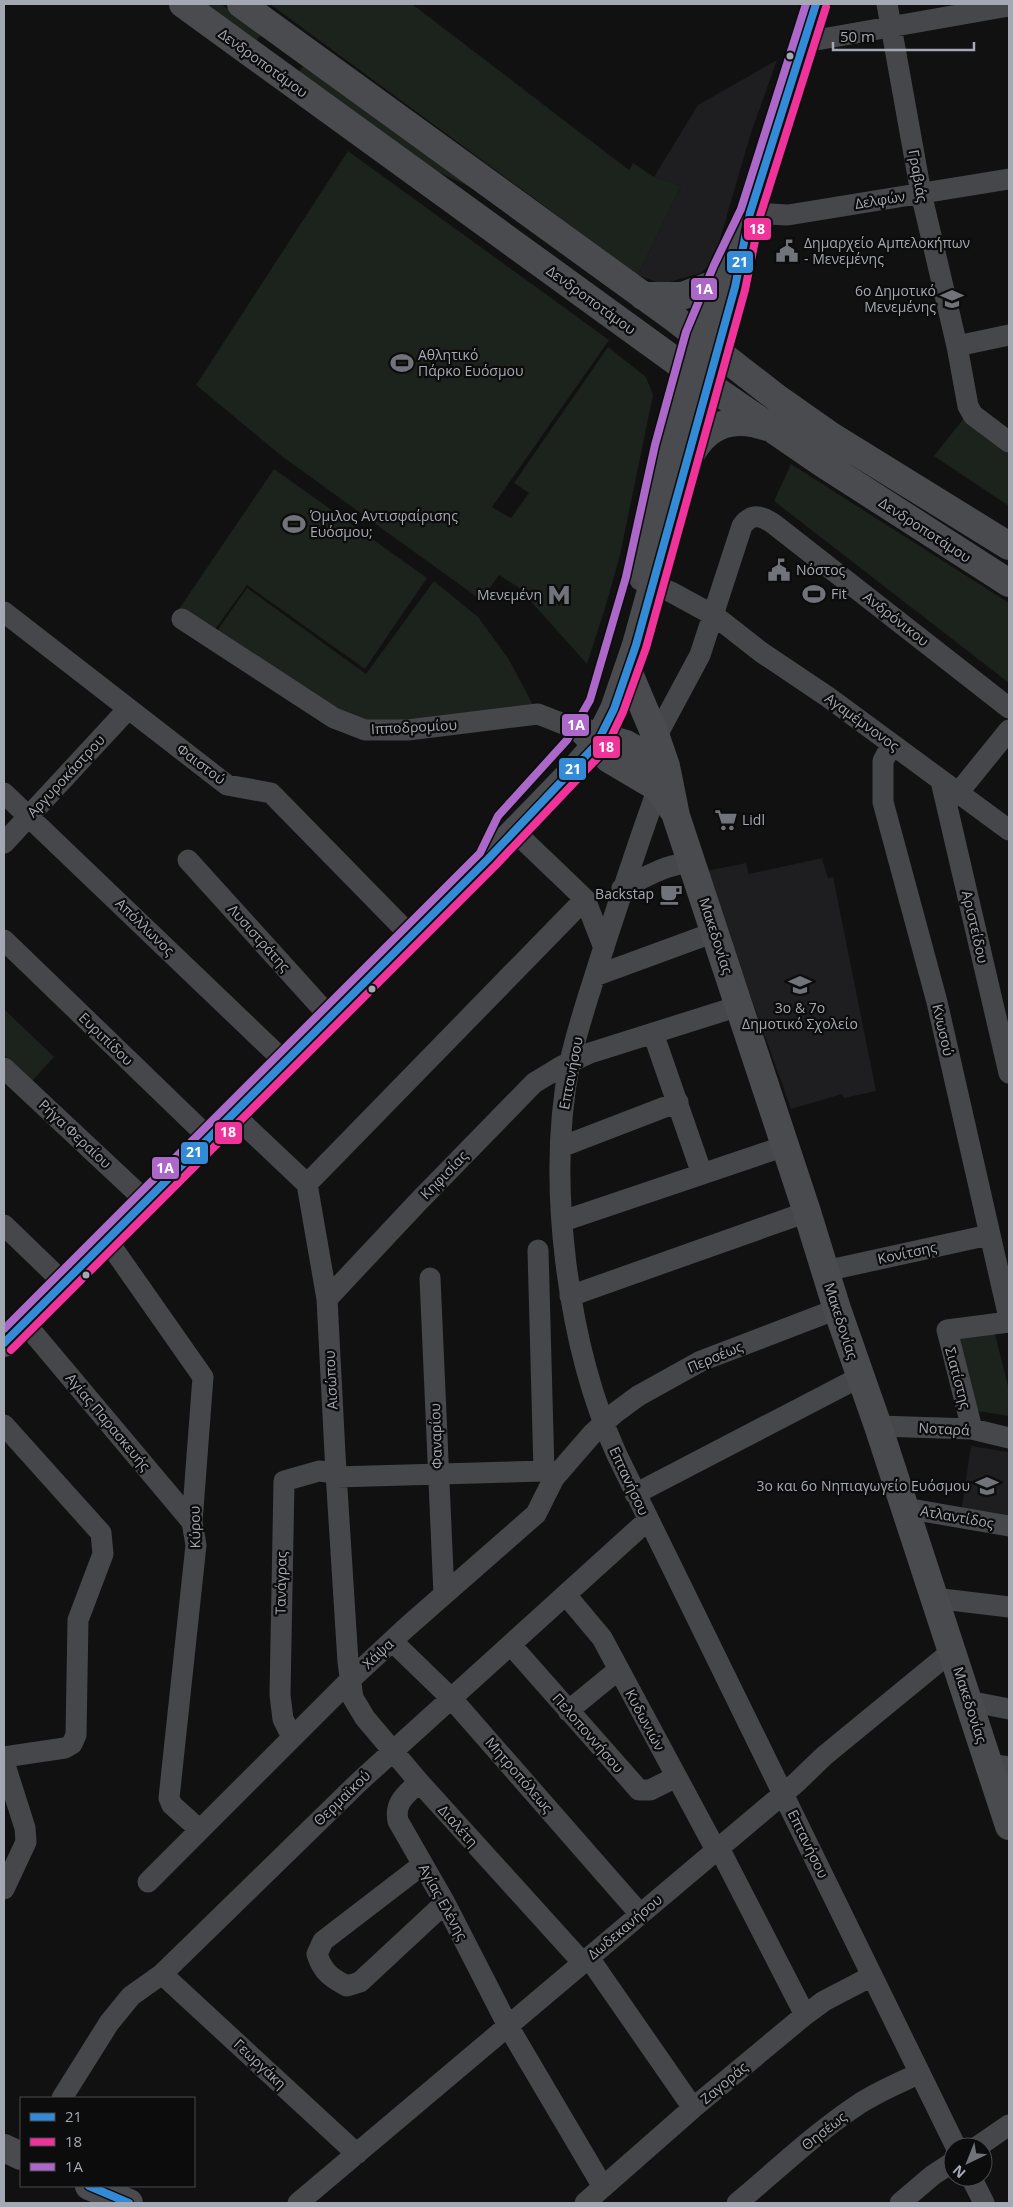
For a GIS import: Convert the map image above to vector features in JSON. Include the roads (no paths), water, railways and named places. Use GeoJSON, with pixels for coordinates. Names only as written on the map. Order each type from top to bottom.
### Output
{"type":"FeatureCollection","features":[{"type":"Feature","properties":{"kind":"main road","name":"Δενδροποτάμου"},"geometry":{"type":"LineString","coordinates":[[183,4],[707,384],[822,463],[1009,584]]}},
{"type":"Feature","properties":{"kind":"main road"},"geometry":{"type":"LineString","coordinates":[[241,4],[706,342],[777,398],[831,436],[1009,546]]}},
{"type":"Feature","properties":{"kind":"main road"},"geometry":{"type":"LineString","coordinates":[[12,1330],[64,1283],[488,859],[576,768],[614,709],[628,671],[665,447],[686,368],[706,342],[735,287],[750,213],[816,4]]}},
{"type":"Feature","properties":{"kind":"main road"},"geometry":{"type":"LineString","coordinates":[[275,72],[295,44]]}},
{"type":"Feature","properties":{"kind":"main road"},"geometry":{"type":"LineString","coordinates":[[488,859],[506,822],[558,766],[594,738],[604,689],[685,466],[707,384],[706,342],[717,283],[750,213]]}},
{"type":"Feature","properties":{"kind":"main road"},"geometry":{"type":"LineString","coordinates":[[643,296],[682,296],[717,283]]}},
{"type":"Feature","properties":{"kind":"main road"},"geometry":{"type":"LineString","coordinates":[[685,466],[699,442],[710,431],[720,426],[744,421],[776,431]]}},
{"type":"Feature","properties":{"kind":"main road","name":"Μακεδονίας"},"geometry":{"type":"LineString","coordinates":[[628,671],[656,737],[662,777],[715,932],[837,1309],[878,1426],[968,1701],[999,1766],[1009,1826]]}},
{"type":"Feature","properties":{"kind":"main road"},"geometry":{"type":"LineString","coordinates":[[594,738],[626,744],[662,777]]}},
{"type":"Feature","properties":{"kind":"main road"},"geometry":{"type":"LineString","coordinates":[[4,2148],[20,2156]]}},
{"type":"Feature","properties":{"kind":"main road"},"geometry":{"type":"LineString","coordinates":[[91,2187],[129,2203]]}},
{"type":"Feature","properties":{"kind":"street","name":"Γραβιάς"},"geometry":{"type":"LineString","coordinates":[[887,4],[893,27],[921,193],[957,346],[969,409],[973,415],[1009,442]]}},
{"type":"Feature","properties":{"kind":"street"},"geometry":{"type":"LineString","coordinates":[[804,42],[1009,6]]}},
{"type":"Feature","properties":{"kind":"street","name":"Δελφών"},"geometry":{"type":"LineString","coordinates":[[750,213],[788,214],[1009,179]]}},
{"type":"Feature","properties":{"kind":"street"},"geometry":{"type":"LineString","coordinates":[[957,346],[1009,335]]}},
{"type":"Feature","properties":{"kind":"street","name":"Ανδρόνικου"},"geometry":{"type":"LineString","coordinates":[[715,616],[738,534],[746,521],[756,516],[764,518],[1009,708]]}},
{"type":"Feature","properties":{"kind":"street","name":"Αγαμέμνονος"},"geometry":{"type":"LineString","coordinates":[[644,581],[715,616],[761,652],[892,744],[1009,830]]}},
{"type":"Feature","properties":{"kind":"street","name":"Φαιστού"},"geometry":{"type":"LineString","coordinates":[[4,612],[227,785],[271,793],[411,936]]}},
{"type":"Feature","properties":{"kind":"street"},"geometry":{"type":"LineString","coordinates":[[656,737],[700,655],[715,616]]}},
{"type":"Feature","properties":{"kind":"street","name":"Ιπποδρομίου"},"geometry":{"type":"LineString","coordinates":[[182,619],[334,718],[365,730],[408,730],[538,714],[594,738]]}},
{"type":"Feature","properties":{"kind":"street","name":"Αργυροκάστρου"},"geometry":{"type":"LineString","coordinates":[[4,843],[128,709]]}},
{"type":"Feature","properties":{"kind":"street"},"geometry":{"type":"LineString","coordinates":[[950,787],[1009,730]]}},
{"type":"Feature","properties":{"kind":"street","name":"Κνωσού"},"geometry":{"type":"LineString","coordinates":[[892,744],[883,761],[884,802],[937,1002],[1009,1318]]}},
{"type":"Feature","properties":{"kind":"street","name":"Επτανήσου"},"geometry":{"type":"LineString","coordinates":[[662,777],[622,888],[570,1062],[561,1147],[563,1221],[570,1296],[588,1375],[603,1423],[635,1494],[784,1793],[951,2137]]}},
{"type":"Feature","properties":{"kind":"street","name":"Αριστείδου"},"geometry":{"type":"LineString","coordinates":[[950,787],[1009,1073]]}},
{"type":"Feature","properties":{"kind":"street","name":"Απόλλωνος"},"geometry":{"type":"LineString","coordinates":[[4,793],[285,1062]]}},
{"type":"Feature","properties":{"kind":"street"},"geometry":{"type":"LineString","coordinates":[[514,831],[586,899],[604,948]]}},
{"type":"Feature","properties":{"kind":"street","name":"Λυσιστράτης"},"geometry":{"type":"LineString","coordinates":[[188,860],[330,1017]]}},
{"type":"Feature","properties":{"kind":"street"},"geometry":{"type":"LineString","coordinates":[[622,888],[672,866],[683,863],[692,864]]}},
{"type":"Feature","properties":{"kind":"street"},"geometry":{"type":"LineString","coordinates":[[233,1114],[307,1184],[586,899]]}},
{"type":"Feature","properties":{"kind":"street"},"geometry":{"type":"LineString","coordinates":[[595,976],[715,932]]}},
{"type":"Feature","properties":{"kind":"street","name":"Ευριπίδου"},"geometry":{"type":"LineString","coordinates":[[4,940],[209,1138]]}},
{"type":"Feature","properties":{"kind":"street","name":"Κηφισίας"},"geometry":{"type":"LineString","coordinates":[[327,1299],[528,1088],[570,1062],[590,1053],[739,1006]]}},
{"type":"Feature","properties":{"kind":"street"},"geometry":{"type":"LineString","coordinates":[[653,1033],[702,1174]]}},
{"type":"Feature","properties":{"kind":"street","name":"Ρήγα Φεραίου"},"geometry":{"type":"LineString","coordinates":[[4,1068],[146,1201]]}},
{"type":"Feature","properties":{"kind":"street"},"geometry":{"type":"LineString","coordinates":[[561,1147],[678,1102]]}},
{"type":"Feature","properties":{"kind":"street"},"geometry":{"type":"LineString","coordinates":[[563,1221],[785,1146]]}},
{"type":"Feature","properties":{"kind":"street","name":"Αισώπου"},"geometry":{"type":"LineString","coordinates":[[307,1184],[327,1299],[336,1475],[350,1680]]}},
{"type":"Feature","properties":{"kind":"street"},"geometry":{"type":"LineString","coordinates":[[570,1296],[807,1212]]}},
{"type":"Feature","properties":{"kind":"street"},"geometry":{"type":"LineString","coordinates":[[4,1225],[64,1283]]}},
{"type":"Feature","properties":{"kind":"street","name":"Κονίτσης"},"geometry":{"type":"LineString","coordinates":[[825,1271],[989,1235]]}},
{"type":"Feature","properties":{"kind":"street","name":"Κύρου"},"geometry":{"type":"LineString","coordinates":[[107,1240],[202,1377],[192,1522],[196,1545],[169,1798],[172,1805],[200,1830]]}},
{"type":"Feature","properties":{"kind":"street"},"geometry":{"type":"LineString","coordinates":[[538,1250],[549,1475]]}},
{"type":"Feature","properties":{"kind":"street","name":"Φαναρίου"},"geometry":{"type":"LineString","coordinates":[[430,1278],[444,1595]]}},
{"type":"Feature","properties":{"kind":"street","name":"Περσέως"},"geometry":{"type":"LineString","coordinates":[[603,1423],[638,1396],[701,1361],[837,1309]]}},
{"type":"Feature","properties":{"kind":"street","name":"Σιατίστης"},"geometry":{"type":"LineString","coordinates":[[972,1429],[947,1330],[1009,1322]]}},
{"type":"Feature","properties":{"kind":"street","name":"Αγίας Παρασκευής"},"geometry":{"type":"LineString","coordinates":[[12,1330],[192,1522]]}},
{"type":"Feature","properties":{"kind":"street"},"geometry":{"type":"LineString","coordinates":[[635,1494],[860,1378]]}},
{"type":"Feature","properties":{"kind":"street","name":"Χάψα"},"geometry":{"type":"LineString","coordinates":[[148,1882],[350,1680],[536,1514],[549,1475],[603,1423]]}},
{"type":"Feature","properties":{"kind":"street"},"geometry":{"type":"LineString","coordinates":[[4,1425],[101,1533],[104,1543],[103,1554],[78,1620],[76,1735],[72,1744],[65,1748],[4,1757]]}},
{"type":"Feature","properties":{"kind":"street","name":"Νοταρά"},"geometry":{"type":"LineString","coordinates":[[878,1426],[972,1429],[1009,1438]]}},
{"type":"Feature","properties":{"kind":"street","name":"Τανάγρας"},"geometry":{"type":"LineString","coordinates":[[292,1737],[283,1720],[280,1695],[284,1481],[319,1471],[336,1475],[549,1475]]}},
{"type":"Feature","properties":{"kind":"street","name":"Ατλαντίδος"},"geometry":{"type":"LineString","coordinates":[[904,1508],[1009,1526]]}},
{"type":"Feature","properties":{"kind":"street","name":"Θερμαϊκού"},"geometry":{"type":"LineString","coordinates":[[63,2097],[109,2023],[131,1996],[162,1974],[392,1751],[452,1699],[648,1520]]}},
{"type":"Feature","properties":{"kind":"street","name":"Κυδωνιών"},"geometry":{"type":"LineString","coordinates":[[566,1595],[598,1631],[805,2015]]}},
{"type":"Feature","properties":{"kind":"street"},"geometry":{"type":"LineString","coordinates":[[934,1598],[1009,1607]]}},
{"type":"Feature","properties":{"kind":"street","name":"Μητροπόλεως"},"geometry":{"type":"LineString","coordinates":[[392,1641],[452,1699],[640,1914]]}},
{"type":"Feature","properties":{"kind":"street","name":"Πελοποννήσου"},"geometry":{"type":"LineString","coordinates":[[511,1645],[639,1790],[650,1790],[676,1777]]}},
{"type":"Feature","properties":{"kind":"street","name":"Δωδεκανήσου"},"geometry":{"type":"LineString","coordinates":[[298,2203],[784,1793],[824,1756],[952,1651]]}},
{"type":"Feature","properties":{"kind":"street"},"geometry":{"type":"LineString","coordinates":[[568,1711],[618,1670]]}},
{"type":"Feature","properties":{"kind":"street","name":"Διαλέτη"},"geometry":{"type":"LineString","coordinates":[[350,1680],[352,1694],[360,1711],[392,1751],[418,1782],[586,1960],[693,2108]]}},
{"type":"Feature","properties":{"kind":"street"},"geometry":{"type":"LineString","coordinates":[[968,1701],[1009,1709]]}},
{"type":"Feature","properties":{"kind":"street"},"geometry":{"type":"LineString","coordinates":[[4,1762],[25,1828],[26,1842],[4,1889]]}},
{"type":"Feature","properties":{"kind":"street","name":"Αγίας Ελένης"},"geometry":{"type":"LineString","coordinates":[[418,1782],[400,1800],[396,1811],[398,1821],[445,1903],[508,2026],[603,2187]]}},
{"type":"Feature","properties":{"kind":"street"},"geometry":{"type":"LineString","coordinates":[[422,1865],[323,1941],[317,1954],[321,1966],[335,1980],[347,1986],[360,1982],[445,1903]]}},
{"type":"Feature","properties":{"kind":"street","name":"Γεωργάκη"},"geometry":{"type":"LineString","coordinates":[[162,1974],[357,2154]]}},
{"type":"Feature","properties":{"kind":"street","name":"Ζαγοράς"},"geometry":{"type":"LineString","coordinates":[[585,2203],[693,2108],[805,2015],[824,2001],[872,1976]]}},
{"type":"Feature","properties":{"kind":"street","name":"Θησέως"},"geometry":{"type":"LineString","coordinates":[[737,2203],[841,2116],[876,2094],[920,2073]]}},
{"type":"Feature","properties":{"kind":"street"},"geometry":{"type":"LineString","coordinates":[[992,2137],[1009,2125]]}},
{"type":"Feature","properties":{"kind":"street"},"geometry":{"type":"LineString","coordinates":[[900,2203],[943,2168]]}},
{"type":"Feature","properties":{"kind":"street"},"geometry":{"type":"LineString","coordinates":[[976,2187],[984,2203]]}},
{"type":"Feature","properties":{"kind":"place","name":"Δημαρχείο Αμπελοκήπων - Μενεμένης"},"geometry":{"type":"Point","coordinates":[787,251]}},
{"type":"Feature","properties":{"kind":"place","name":"6ο Δημοτικό Μενεμένης"},"geometry":{"type":"Point","coordinates":[952,299]}},
{"type":"Feature","properties":{"kind":"place","name":"Αθλητικό Πάρκο Ευόσμου"},"geometry":{"type":"Point","coordinates":[402,363]}},
{"type":"Feature","properties":{"kind":"place","name":"Όμιλος Αντισφαίρισης Ευόσμου;"},"geometry":{"type":"Point","coordinates":[294,524]}},
{"type":"Feature","properties":{"kind":"place","name":"Νόστος"},"geometry":{"type":"Point","coordinates":[779,570]}},
{"type":"Feature","properties":{"kind":"place","name":"Fit"},"geometry":{"type":"Point","coordinates":[814,594]}},
{"type":"Feature","properties":{"kind":"place","name":"Μενεμένη"},"geometry":{"type":"Point","coordinates":[559,595]}},
{"type":"Feature","properties":{"kind":"place","name":"Lidl"},"geometry":{"type":"Point","coordinates":[726,820]}},
{"type":"Feature","properties":{"kind":"place","name":"Backstap"},"geometry":{"type":"Point","coordinates":[671,894]}},
{"type":"Feature","properties":{"kind":"place","name":"3ο & 7ο Δημοτικό Σχολείο"},"geometry":{"type":"Point","coordinates":[800,985]}},
{"type":"Feature","properties":{"kind":"place","name":"3ο και 6ο Νηπιαγωγείο Ευόσμου"},"geometry":{"type":"Point","coordinates":[987,1486]}}]}
